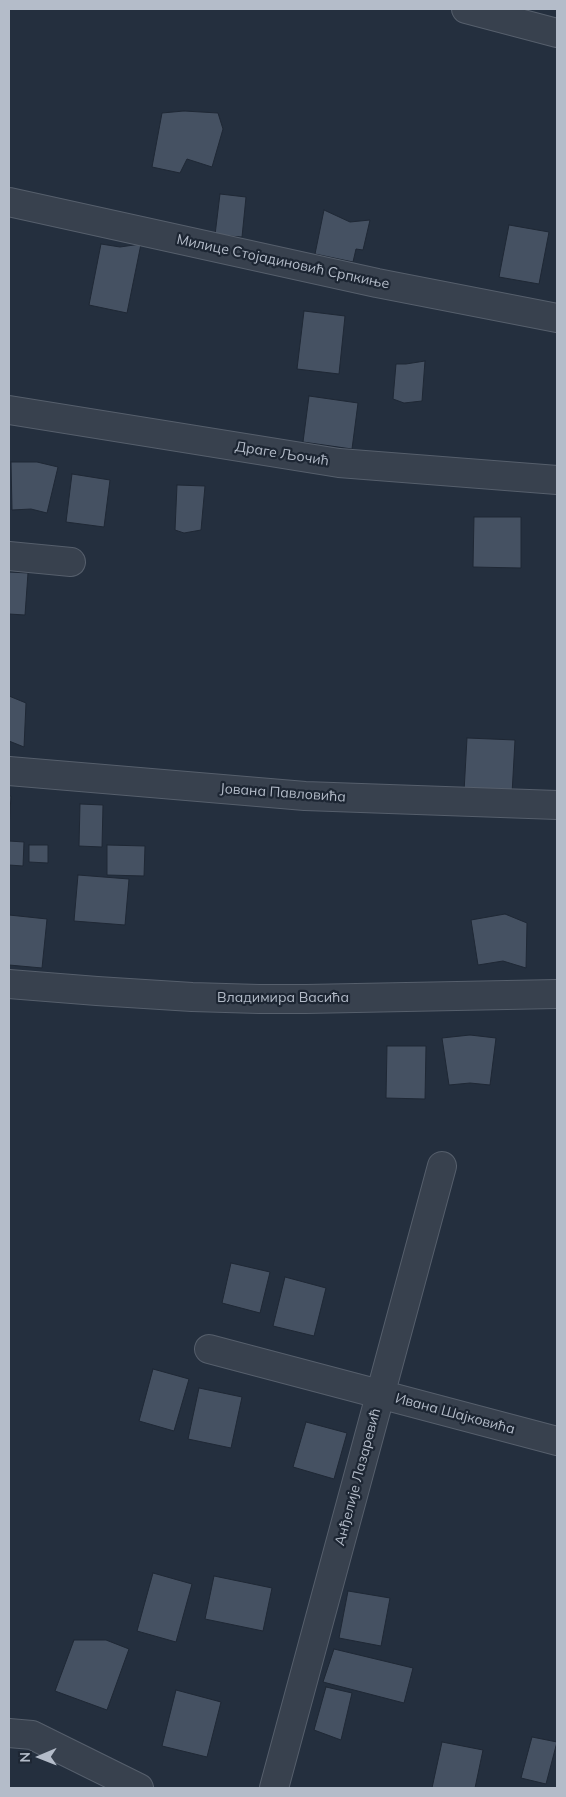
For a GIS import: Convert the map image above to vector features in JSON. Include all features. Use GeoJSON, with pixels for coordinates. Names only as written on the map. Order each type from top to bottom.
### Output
{"type":"FeatureCollection","features":[{"type":"Feature","properties":{"kind":"street"},"geometry":{"type":"LineString","coordinates":[[466,9],[557,33]]}},
{"type":"Feature","properties":{"kind":"street","name":"Милице Стојадиновић Српкиње"},"geometry":{"type":"LineString","coordinates":[[9,202],[376,283],[557,318]]}},
{"type":"Feature","properties":{"kind":"street","name":"Драге Љочић"},"geometry":{"type":"LineString","coordinates":[[9,410],[339,463],[557,480]]}},
{"type":"Feature","properties":{"kind":"street"},"geometry":{"type":"LineString","coordinates":[[9,556],[71,562]]}},
{"type":"Feature","properties":{"kind":"street","name":"Јована Павловића"},"geometry":{"type":"LineString","coordinates":[[9,771],[305,796],[557,805]]}},
{"type":"Feature","properties":{"kind":"street","name":"Владимира Васића"},"geometry":{"type":"LineString","coordinates":[[9,984],[116,992],[259,999],[557,994]]}},
{"type":"Feature","properties":{"kind":"street","name":"Анђелије Лазаревић"},"geometry":{"type":"LineString","coordinates":[[274,1788],[442,1166]]}},
{"type":"Feature","properties":{"kind":"street","name":"Ивана Шајковића"},"geometry":{"type":"LineString","coordinates":[[209,1348],[557,1441]]}},
{"type":"Feature","properties":{"kind":"street"},"geometry":{"type":"LineString","coordinates":[[9,1733],[32,1735],[139,1788]]}},
{"type":"Feature","properties":{"kind":"building"},"geometry":{"type":"Polygon","coordinates":[[[184,111],[218,113],[223,129],[212,167],[187,159],[180,173],[152,167],[162,113],[184,111]]]}},
{"type":"Feature","properties":{"kind":"building"},"geometry":{"type":"Polygon","coordinates":[[[220,194],[246,197],[242,237],[215,235],[220,194]]]}},
{"type":"Feature","properties":{"kind":"building"},"geometry":{"type":"Polygon","coordinates":[[[324,210],[350,222],[370,220],[363,250],[356,249],[353,262],[315,254],[324,210]]]}},
{"type":"Feature","properties":{"kind":"building"},"geometry":{"type":"Polygon","coordinates":[[[509,225],[549,232],[539,284],[499,277],[509,225]]]}},
{"type":"Feature","properties":{"kind":"building"},"geometry":{"type":"Polygon","coordinates":[[[101,244],[120,247],[141,244],[127,313],[89,305],[101,244]]]}},
{"type":"Feature","properties":{"kind":"building"},"geometry":{"type":"Polygon","coordinates":[[[304,311],[345,316],[339,374],[297,369],[304,311]]]}},
{"type":"Feature","properties":{"kind":"building"},"geometry":{"type":"Polygon","coordinates":[[[425,361],[422,401],[404,403],[393,399],[396,364],[425,361]]]}},
{"type":"Feature","properties":{"kind":"building"},"geometry":{"type":"Polygon","coordinates":[[[309,396],[358,403],[352,449],[303,442],[309,396]]]}},
{"type":"Feature","properties":{"kind":"building"},"geometry":{"type":"Polygon","coordinates":[[[11,462],[37,462],[58,467],[47,513],[31,509],[12,510],[11,462]]]}},
{"type":"Feature","properties":{"kind":"building"},"geometry":{"type":"Polygon","coordinates":[[[72,474],[110,480],[104,527],[66,522],[72,474]]]}},
{"type":"Feature","properties":{"kind":"building"},"geometry":{"type":"Polygon","coordinates":[[[177,485],[205,486],[201,530],[184,533],[175,530],[177,485]]]}},
{"type":"Feature","properties":{"kind":"building"},"geometry":{"type":"Polygon","coordinates":[[[474,517],[521,517],[521,568],[473,567],[474,517]]]}},
{"type":"Feature","properties":{"kind":"building"},"geometry":{"type":"Polygon","coordinates":[[[9,572],[28,573],[25,615],[9,614],[9,572]]]}},
{"type":"Feature","properties":{"kind":"building"},"geometry":{"type":"Polygon","coordinates":[[[9,696],[26,703],[24,747],[9,741],[9,696]]]}},
{"type":"Feature","properties":{"kind":"building"},"geometry":{"type":"Polygon","coordinates":[[[467,738],[515,740],[512,794],[464,792],[467,738]]]}},
{"type":"Feature","properties":{"kind":"building"},"geometry":{"type":"Polygon","coordinates":[[[9,796],[11,796],[9,827],[9,796]]]}},
{"type":"Feature","properties":{"kind":"building"},"geometry":{"type":"Polygon","coordinates":[[[80,804],[103,805],[102,847],[79,846],[80,804]]]}},
{"type":"Feature","properties":{"kind":"building"},"geometry":{"type":"Polygon","coordinates":[[[9,841],[24,842],[23,866],[9,865],[9,841]]]}},
{"type":"Feature","properties":{"kind":"building"},"geometry":{"type":"Polygon","coordinates":[[[29,845],[48,845],[48,863],[29,862],[29,845]]]}},
{"type":"Feature","properties":{"kind":"building"},"geometry":{"type":"Polygon","coordinates":[[[107,845],[145,846],[144,876],[107,875],[107,845]]]}},
{"type":"Feature","properties":{"kind":"building"},"geometry":{"type":"Polygon","coordinates":[[[78,875],[129,879],[125,925],[74,921],[78,875]]]}},
{"type":"Feature","properties":{"kind":"building"},"geometry":{"type":"Polygon","coordinates":[[[505,914],[527,923],[526,968],[503,961],[478,965],[471,920],[505,914]]]}},
{"type":"Feature","properties":{"kind":"building"},"geometry":{"type":"Polygon","coordinates":[[[9,915],[47,919],[42,968],[9,965],[9,915]]]}},
{"type":"Feature","properties":{"kind":"building"},"geometry":{"type":"Polygon","coordinates":[[[470,1035],[496,1038],[490,1085],[470,1083],[449,1085],[442,1038],[470,1035]]]}},
{"type":"Feature","properties":{"kind":"building"},"geometry":{"type":"Polygon","coordinates":[[[387,1046],[426,1046],[425,1099],[386,1098],[387,1046]]]}},
{"type":"Feature","properties":{"kind":"building"},"geometry":{"type":"Polygon","coordinates":[[[231,1263],[270,1272],[260,1313],[222,1303],[231,1263]]]}},
{"type":"Feature","properties":{"kind":"building"},"geometry":{"type":"Polygon","coordinates":[[[285,1277],[326,1288],[314,1336],[273,1326],[285,1277]]]}},
{"type":"Feature","properties":{"kind":"building"},"geometry":{"type":"Polygon","coordinates":[[[153,1369],[189,1379],[174,1431],[139,1421],[153,1369]]]}},
{"type":"Feature","properties":{"kind":"building"},"geometry":{"type":"Polygon","coordinates":[[[199,1388],[242,1397],[231,1448],[188,1439],[199,1388]]]}},
{"type":"Feature","properties":{"kind":"building"},"geometry":{"type":"Polygon","coordinates":[[[306,1422],[347,1433],[334,1479],[293,1467],[306,1422]]]}},
{"type":"Feature","properties":{"kind":"building"},"geometry":{"type":"Polygon","coordinates":[[[153,1573],[192,1584],[176,1642],[137,1631],[153,1573]]]}},
{"type":"Feature","properties":{"kind":"building"},"geometry":{"type":"Polygon","coordinates":[[[214,1576],[272,1588],[263,1631],[205,1619],[214,1576]]]}},
{"type":"Feature","properties":{"kind":"building"},"geometry":{"type":"Polygon","coordinates":[[[348,1591],[390,1598],[381,1646],[339,1638],[348,1591]]]}},
{"type":"Feature","properties":{"kind":"building"},"geometry":{"type":"Polygon","coordinates":[[[74,1640],[106,1640],[129,1649],[107,1710],[55,1691],[74,1640]]]}},
{"type":"Feature","properties":{"kind":"building"},"geometry":{"type":"Polygon","coordinates":[[[334,1649],[413,1668],[404,1703],[323,1682],[334,1649]]]}},
{"type":"Feature","properties":{"kind":"building"},"geometry":{"type":"Polygon","coordinates":[[[326,1687],[352,1693],[341,1740],[314,1730],[326,1687]]]}},
{"type":"Feature","properties":{"kind":"building"},"geometry":{"type":"Polygon","coordinates":[[[176,1690],[221,1702],[207,1757],[162,1746],[176,1690]]]}},
{"type":"Feature","properties":{"kind":"building"},"geometry":{"type":"Polygon","coordinates":[[[532,1737],[557,1742],[546,1784],[521,1778],[532,1737]]]}},
{"type":"Feature","properties":{"kind":"building"},"geometry":{"type":"Polygon","coordinates":[[[442,1742],[483,1750],[475,1788],[432,1788],[442,1742]]]}}]}
